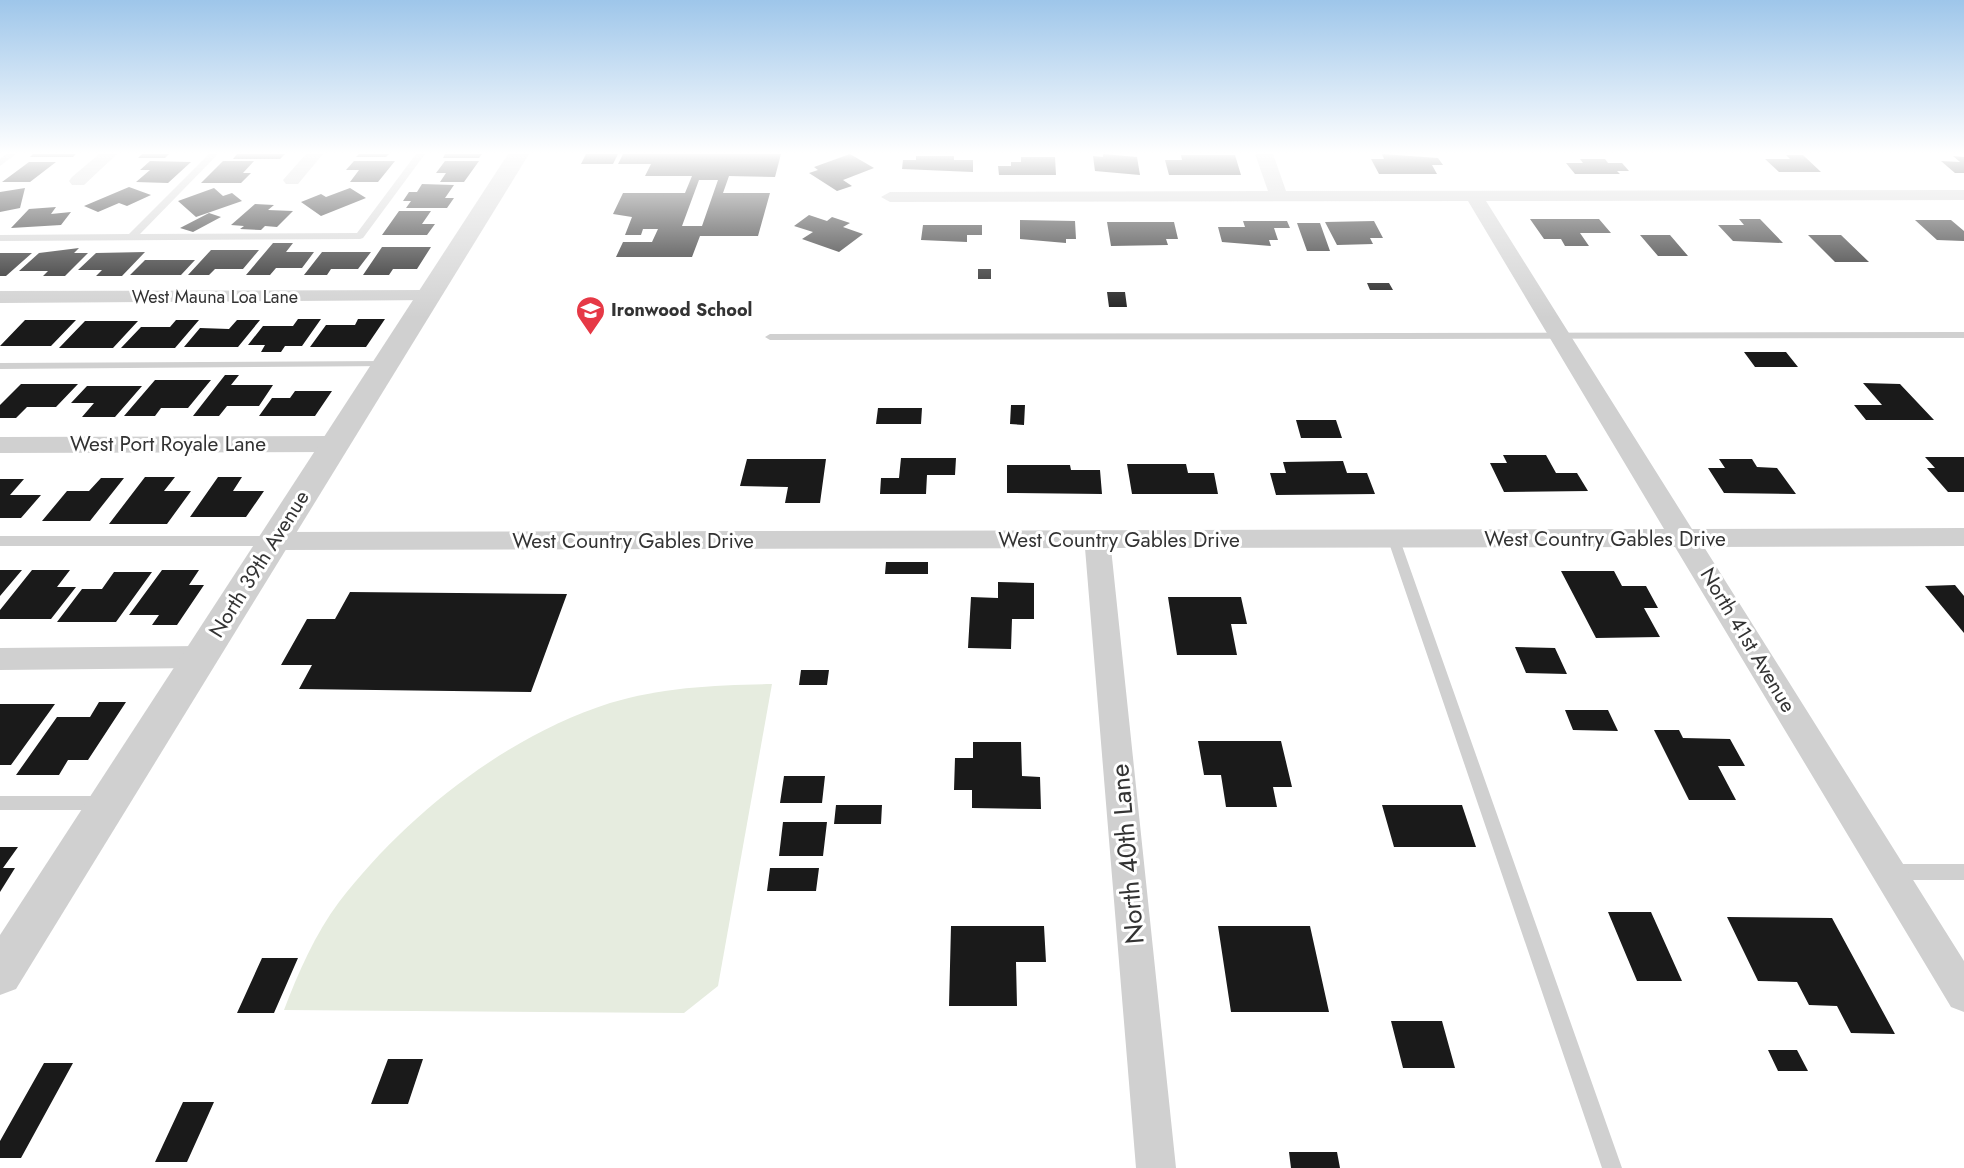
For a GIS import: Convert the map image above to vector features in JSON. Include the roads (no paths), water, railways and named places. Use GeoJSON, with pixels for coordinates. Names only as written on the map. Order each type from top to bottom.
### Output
{"type":"FeatureCollection","features":[{"type":"Feature","properties":{"kind":"street","name":"North 39th Avenue"},"geometry":{"type":"LineString","coordinates":[[0,974],[484,209]]}},
{"type":"Feature","properties":{"kind":"street","name":"North 41st Avenue"},"geometry":{"type":"LineString","coordinates":[[1482,209],[1964,994]]}},
{"type":"Feature","properties":{"kind":"street","name":"West Mauna Loa Lane"},"geometry":{"type":"LineString","coordinates":[[0,297],[429,296]]}},
{"type":"Feature","properties":{"kind":"street","name":"West Port Royale Lane"},"geometry":{"type":"LineString","coordinates":[[0,445],[336,444]]}},
{"type":"Feature","properties":{"kind":"street","name":"West Country Gables Drive"},"geometry":{"type":"LineString","coordinates":[[273,541],[1097,541],[1964,537]]}},
{"type":"Feature","properties":{"kind":"street","name":"North 40th Lane"},"geometry":{"type":"LineString","coordinates":[[1097,541],[1156,1168]]}},
{"type":"Feature","properties":{"kind":"street"},"geometry":{"type":"LineString","coordinates":[[0,659],[200,657]]}},
{"type":"Feature","properties":{"kind":"lane"},"geometry":{"type":"LineString","coordinates":[[131,238],[160,209]]}},
{"type":"Feature","properties":{"kind":"lane"},"geometry":{"type":"LineString","coordinates":[[0,238],[360,236],[380,209]]}},
{"type":"Feature","properties":{"kind":"lane"},"geometry":{"type":"LineString","coordinates":[[770,337],[1964,334]]}},
{"type":"Feature","properties":{"kind":"lane"},"geometry":{"type":"LineString","coordinates":[[0,366],[388,364]]}},
{"type":"Feature","properties":{"kind":"lane"},"geometry":{"type":"LineString","coordinates":[[1394,540],[1612,1168]]}},
{"type":"Feature","properties":{"kind":"lane"},"geometry":{"type":"LineString","coordinates":[[0,541],[273,541]]}},
{"type":"Feature","properties":{"kind":"lane"},"geometry":{"type":"LineString","coordinates":[[0,803],[108,802]]}},
{"type":"Feature","properties":{"kind":"lane"},"geometry":{"type":"LineString","coordinates":[[1890,872],[1964,872]]}},
{"type":"Feature","properties":{"kind":"place","name":"Ironwood School"},"geometry":{"type":"Point","coordinates":[590,336]}}]}
